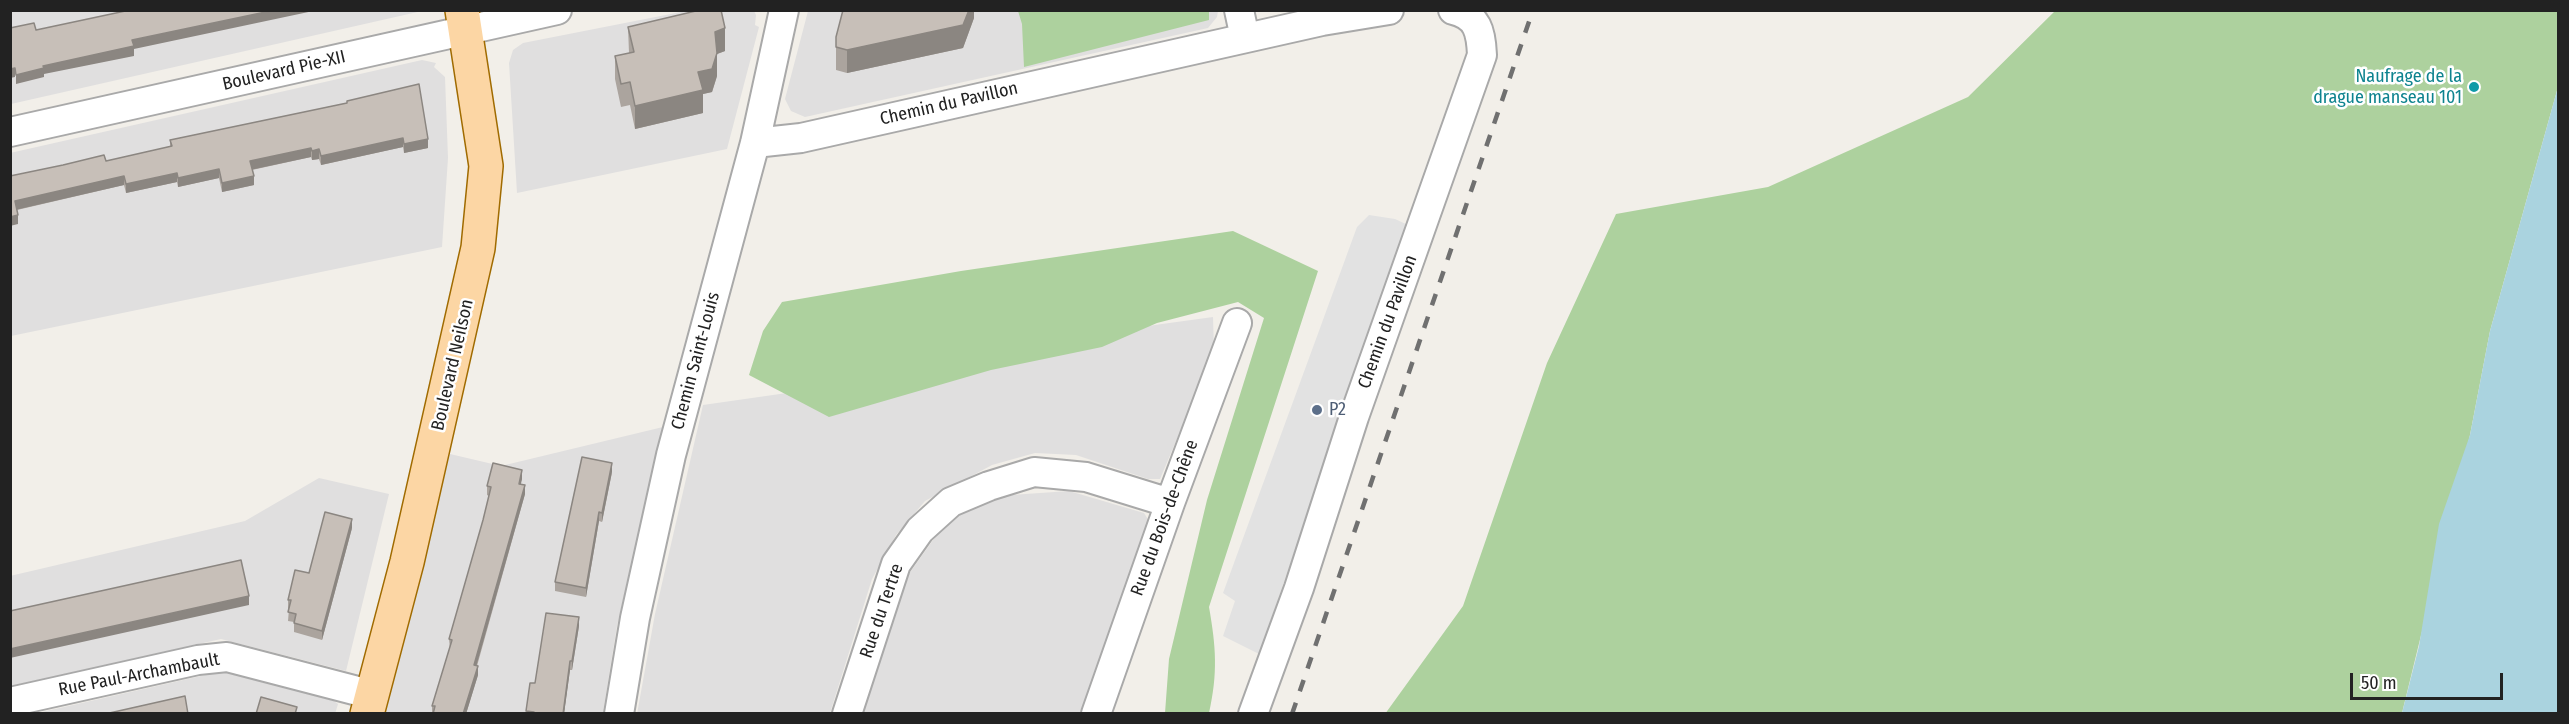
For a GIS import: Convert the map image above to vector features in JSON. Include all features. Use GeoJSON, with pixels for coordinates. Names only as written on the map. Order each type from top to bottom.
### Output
{"type":"FeatureCollection","features":[{"type":"Feature","properties":{"kind":"main road","name":"Boulevard Neilson"},"geometry":{"type":"LineString","coordinates":[[370,705],[447,394],[478,248],[486,166],[465,20]]}},
{"type":"Feature","properties":{"kind":"street","name":"Boulevard Pie-XII"},"geometry":{"type":"LineString","coordinates":[[10,132],[465,20],[557,10]]}},
{"type":"Feature","properties":{"kind":"street","name":"Chemin Saint-Louis"},"geometry":{"type":"LineString","coordinates":[[619,714],[635,618],[671,455],[755,143],[784,10]]}},
{"type":"Feature","properties":{"kind":"street","name":"Chemin du Pavillon"},"geometry":{"type":"LineString","coordinates":[[755,143],[801,138],[1242,24],[1322,21],[1389,10]]}},
{"type":"Feature","properties":{"kind":"street","name":"Chemin du Pavillon"},"geometry":{"type":"LineString","coordinates":[[1253,714],[1299,588],[1354,417],[1482,55],[1481,32],[1473,20],[1453,10]]}},
{"type":"Feature","properties":{"kind":"street","name":"Rue du Bois-de-Chêne"},"geometry":{"type":"LineString","coordinates":[[1096,714],[1170,503],[1237,323]]}},
{"type":"Feature","properties":{"kind":"street","name":"Rue du Tertre"},"geometry":{"type":"LineString","coordinates":[[847,714],[896,564],[920,530],[951,502],[988,486],[1034,472],[1086,477],[1170,503]]}},
{"type":"Feature","properties":{"kind":"street","name":"Rue Paul-Archambault"},"geometry":{"type":"LineString","coordinates":[[10,702],[198,660],[227,657],[370,705]]}},
{"type":"Feature","properties":{"kind":"shaded area"},"geometry":{"type":"Polygon","coordinates":[[[10,11],[422,11],[11,104],[10,11]]]}},
{"type":"Feature","properties":{"kind":"shaded area"},"geometry":{"type":"Polygon","coordinates":[[[686,11],[754,11],[756,15],[755,25],[759,27],[727,149],[517,193],[509,63],[513,50],[523,43],[686,11]]]}},
{"type":"Feature","properties":{"kind":"shaded area"},"geometry":{"type":"Polygon","coordinates":[[[808,11],[1218,11],[1217,17],[1208,28],[805,117],[791,111],[785,99],[808,11]]]}},
{"type":"Feature","properties":{"kind":"shaded area"},"geometry":{"type":"Polygon","coordinates":[[[422,60],[436,63],[434,67],[445,77],[448,158],[442,247],[11,336],[10,153],[422,60]]]}},
{"type":"Feature","properties":{"kind":"shaded area","name":"P2"},"geometry":{"type":"Polygon","coordinates":[[[1369,215],[1395,219],[1408,225],[1259,654],[1223,636],[1235,601],[1223,593],[1357,227],[1369,215]]]}},
{"type":"Feature","properties":{"kind":"shaded area"},"geometry":{"type":"Polygon","coordinates":[[[1213,317],[1214,351],[1160,479],[1148,479],[1076,455],[1035,453],[992,465],[925,501],[896,535],[872,579],[830,713],[637,714],[655,614],[703,405],[885,379],[1104,332],[1213,317]]]}},
{"type":"Feature","properties":{"kind":"shaded area"},"geometry":{"type":"Polygon","coordinates":[[[663,427],[617,626],[603,713],[383,714],[450,454],[501,466],[663,427]]]}},
{"type":"Feature","properties":{"kind":"shaded area"},"geometry":{"type":"Polygon","coordinates":[[[319,478],[389,494],[346,671],[221,639],[11,686],[10,576],[245,521],[319,478]]]}},
{"type":"Feature","properties":{"kind":"shaded area"},"geometry":{"type":"Polygon","coordinates":[[[1069,491],[1144,513],[1149,521],[1081,713],[862,714],[906,578],[938,533],[958,516],[975,506],[1011,495],[1069,491]]]}},
{"type":"Feature","properties":{"kind":"shaded area"},"geometry":{"type":"Polygon","coordinates":[[[223,671],[334,701],[338,704],[335,714],[33,714],[223,671]]]}},
{"type":"Feature","properties":{"kind":"green space"},"geometry":{"type":"Polygon","coordinates":[[[1018,11],[1209,11],[1209,20],[1024,67],[1022,24],[1018,11]]]}},
{"type":"Feature","properties":{"kind":"green space"},"geometry":{"type":"Polygon","coordinates":[[[2055,11],[2558,11],[2558,87],[2490,331],[2470,435],[2402,713],[1385,714],[1463,606],[1547,363],[1616,214],[1768,187],[1968,97],[2055,11]]]}},
{"type":"Feature","properties":{"kind":"green space"},"geometry":{"type":"Polygon","coordinates":[[[1233,231],[1318,271],[1209,607],[1215,660],[1214,685],[1209,713],[1165,713],[1169,659],[1207,500],[1264,318],[1238,302],[1157,323],[1102,347],[991,370],[829,417],[749,375],[763,331],[782,302],[961,271],[1233,231]]]}},
{"type":"Feature","properties":{"kind":"water"},"geometry":{"type":"Polygon","coordinates":[[[2558,87],[2558,713],[2402,713],[2419,646],[2439,524],[2470,435],[2490,331],[2558,87]]]}},
{"type":"Feature","properties":{"kind":"building"},"geometry":{"type":"Polygon","coordinates":[[[130,10],[275,10],[132,40],[134,46],[43,66],[44,68],[16,75],[15,68],[10,69],[10,28],[34,23],[36,30],[130,10]]]}},
{"type":"Feature","properties":{"kind":"building"},"geometry":{"type":"Polygon","coordinates":[[[700,10],[721,10],[725,28],[715,32],[717,53],[712,69],[698,72],[703,90],[635,106],[630,82],[621,84],[615,56],[634,52],[628,27],[700,10]]]}},
{"type":"Feature","properties":{"kind":"building"},"geometry":{"type":"Polygon","coordinates":[[[843,10],[969,10],[963,25],[847,50],[836,47],[836,37],[843,10]]]}},
{"type":"Feature","properties":{"kind":"building"},"geometry":{"type":"Polygon","coordinates":[[[419,84],[428,139],[404,144],[403,138],[321,156],[319,149],[312,151],[311,148],[250,161],[254,176],[222,183],[219,169],[178,178],[177,173],[126,184],[124,176],[15,201],[18,215],[10,217],[10,176],[104,155],[106,161],[172,146],[170,140],[347,103],[347,101],[419,84]]]}},
{"type":"Feature","properties":{"kind":"building"},"geometry":{"type":"Polygon","coordinates":[[[582,457],[612,463],[602,513],[599,512],[586,588],[555,582],[582,457]]]}},
{"type":"Feature","properties":{"kind":"building"},"geometry":{"type":"Polygon","coordinates":[[[493,463],[522,470],[519,484],[525,485],[474,665],[478,666],[463,714],[433,714],[435,706],[432,706],[452,640],[449,639],[491,487],[487,486],[493,463]]]}},
{"type":"Feature","properties":{"kind":"building"},"geometry":{"type":"Polygon","coordinates":[[[325,512],[352,519],[322,631],[294,623],[296,614],[288,612],[291,600],[288,600],[295,570],[309,573],[325,512]]]}},
{"type":"Feature","properties":{"kind":"building"},"geometry":{"type":"Polygon","coordinates":[[[241,560],[249,596],[10,649],[10,611],[241,560]]]}},
{"type":"Feature","properties":{"kind":"building"},"geometry":{"type":"Polygon","coordinates":[[[546,613],[579,617],[563,714],[534,714],[534,712],[526,711],[530,683],[535,683],[546,613]]]}},
{"type":"Feature","properties":{"kind":"building"},"geometry":{"type":"Polygon","coordinates":[[[185,696],[188,714],[105,714],[185,696]]]}},
{"type":"Feature","properties":{"kind":"building"},"geometry":{"type":"Polygon","coordinates":[[[261,697],[297,707],[295,714],[256,714],[261,697]]]}},
{"type":"Feature","properties":{"kind":"railway"},"geometry":{"type":"LineString","coordinates":[[1292,714],[1533,10]]}},
{"type":"Feature","properties":{"kind":"place","name":"Naufrage de la drague manseau 101"},"geometry":{"type":"Point","coordinates":[2474,87]}},
{"type":"Feature","properties":{"kind":"place","name":"P2"},"geometry":{"type":"Point","coordinates":[1317,410]}}]}
